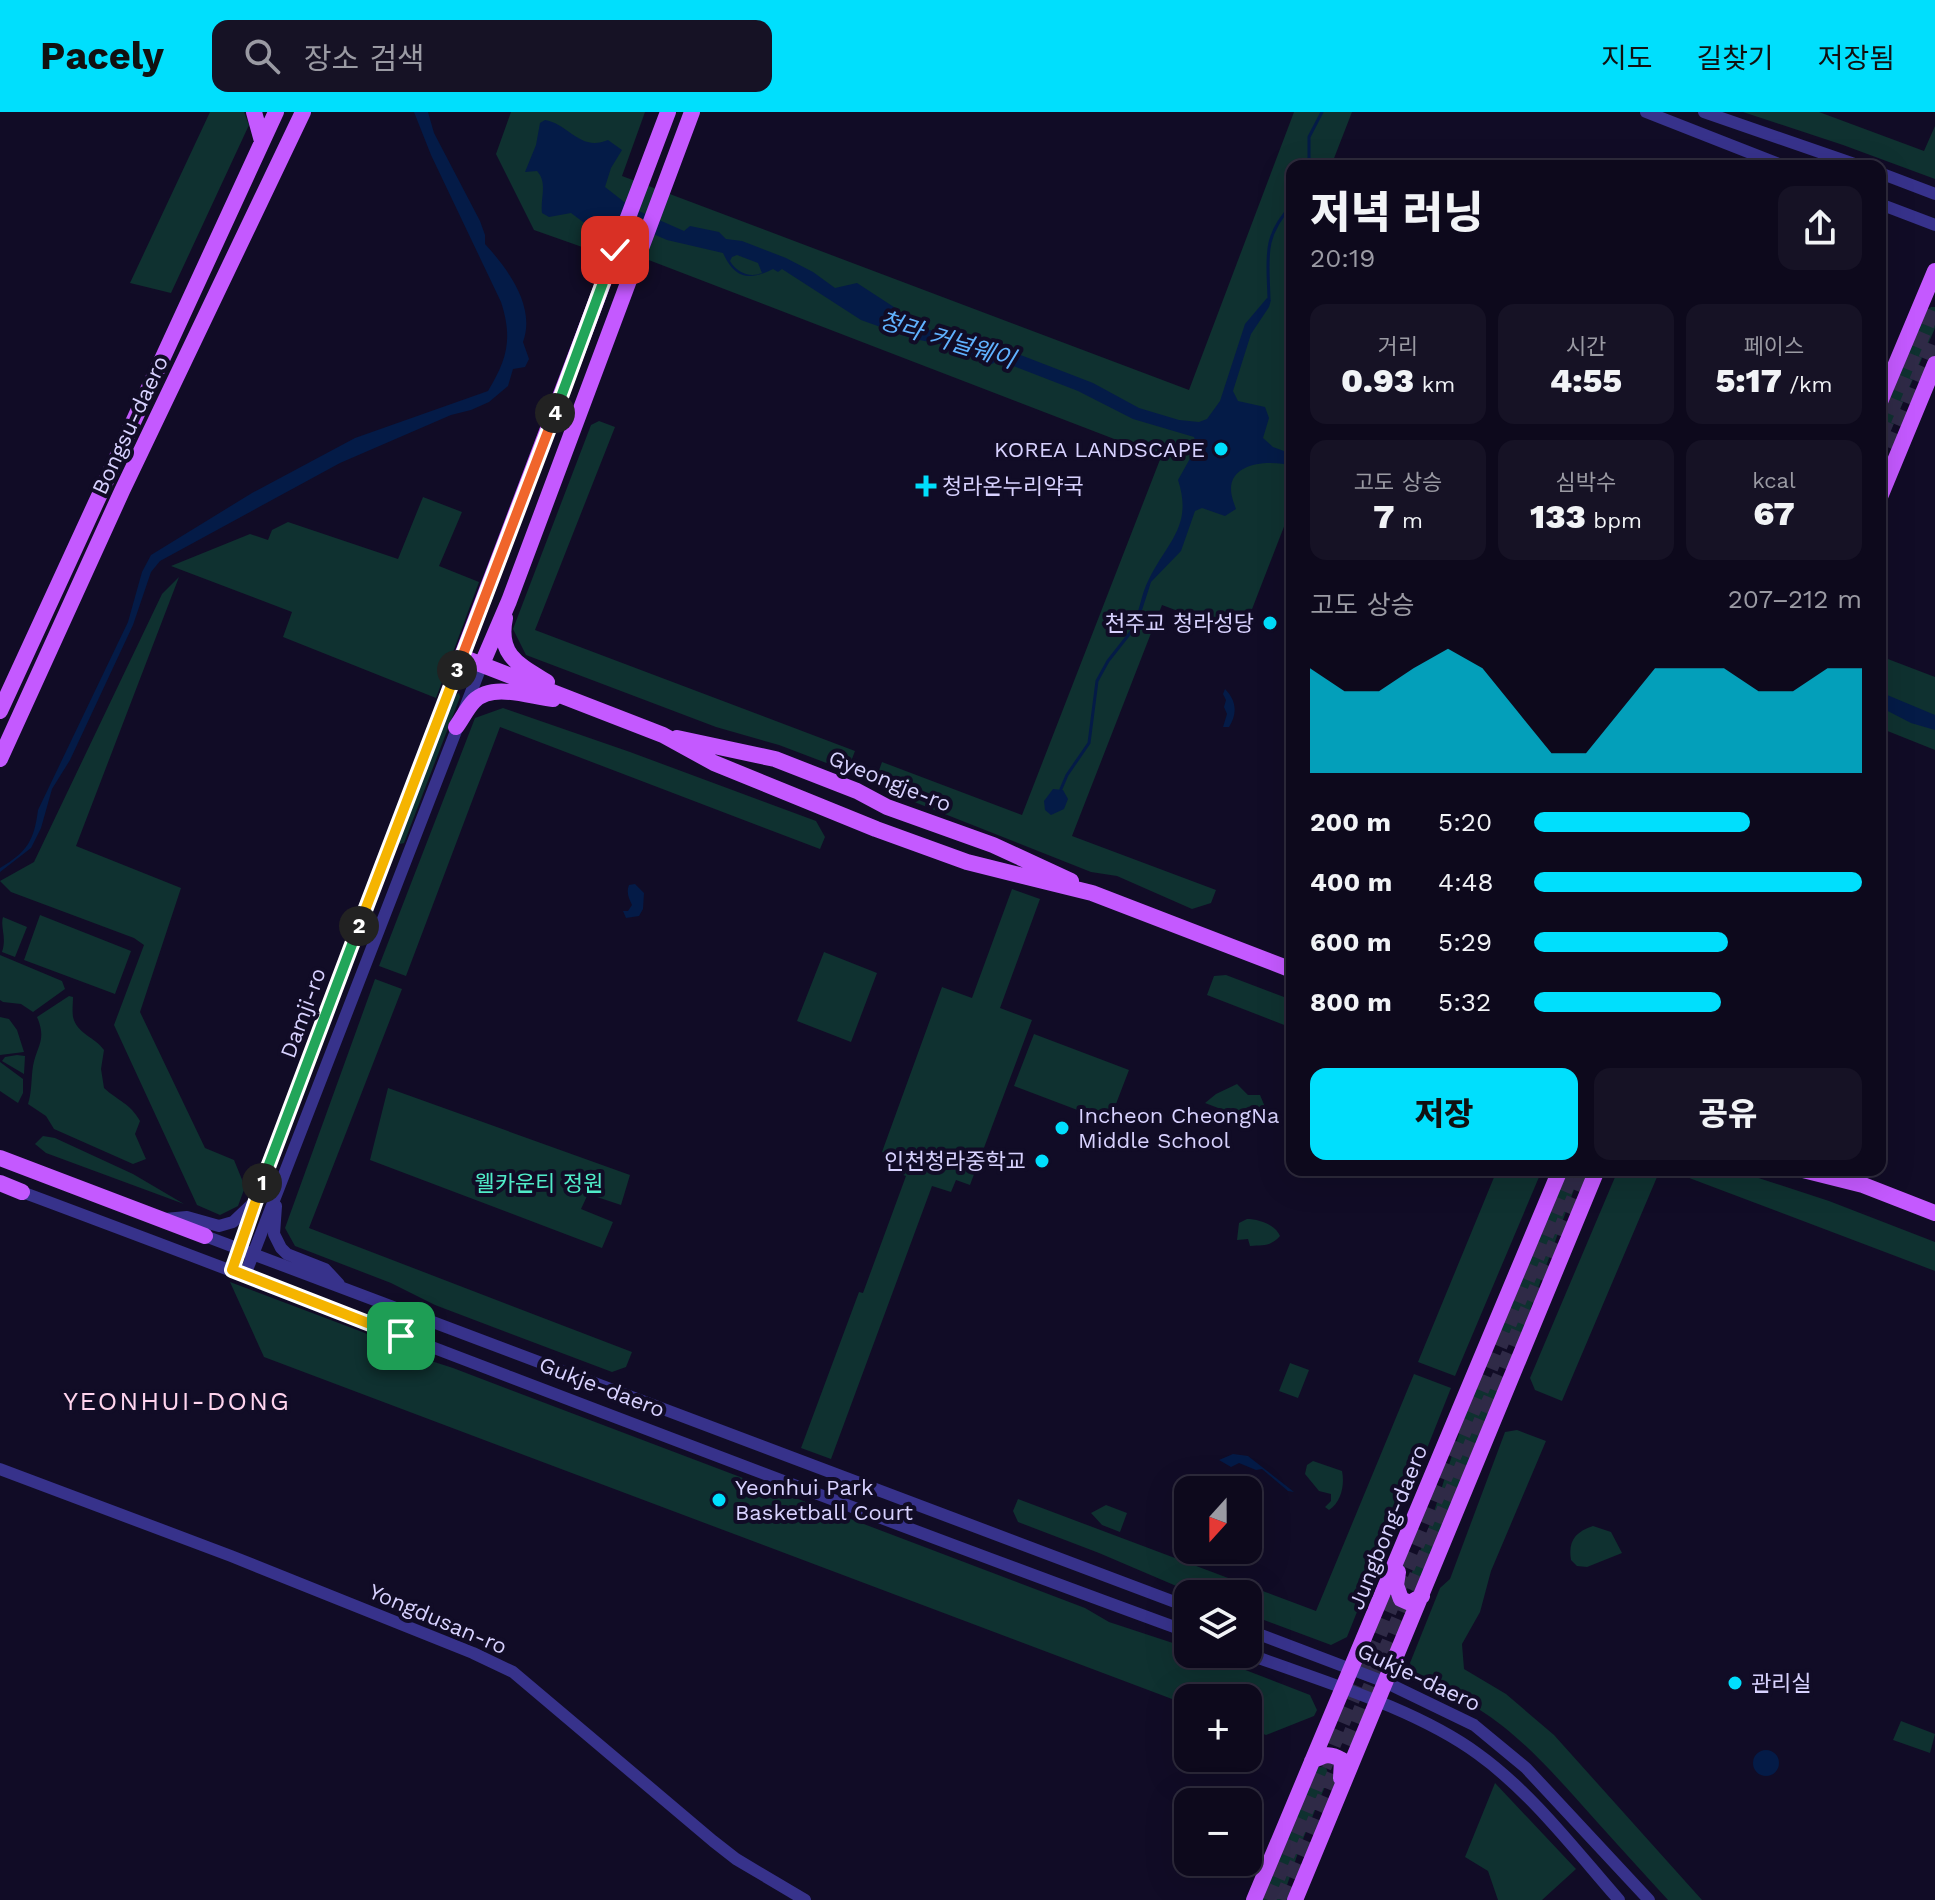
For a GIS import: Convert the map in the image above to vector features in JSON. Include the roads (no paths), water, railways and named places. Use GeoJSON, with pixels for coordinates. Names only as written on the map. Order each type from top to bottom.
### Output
{"type":"FeatureCollection","features":[{"type":"Feature","properties":{"kind":"main road"},"geometry":{"type":"LineString","coordinates":[[254,112],[262,141]]}},
{"type":"Feature","properties":{"kind":"main road","name":"Bongsu-daero"},"geometry":{"type":"LineString","coordinates":[[0,711],[276,112]]}},
{"type":"Feature","properties":{"kind":"main road","name":"Bongsu-daero"},"geometry":{"type":"LineString","coordinates":[[0,759],[122,491],[303,112]]}},
{"type":"Feature","properties":{"kind":"main road"},"geometry":{"type":"LineString","coordinates":[[452,682],[668,112]]}},
{"type":"Feature","properties":{"kind":"main road"},"geometry":{"type":"LineString","coordinates":[[482,664],[509,601],[692,112]]}},
{"type":"Feature","properties":{"kind":"main road"},"geometry":{"type":"LineString","coordinates":[[253,162],[260,158],[269,159],[275,165],[275,171]]}},
{"type":"Feature","properties":{"kind":"main road"},"geometry":{"type":"LineString","coordinates":[[1886,389],[1929,299],[1935,271]]}},
{"type":"Feature","properties":{"kind":"main road"},"geometry":{"type":"LineString","coordinates":[[1886,482],[1935,364]]}},
{"type":"Feature","properties":{"kind":"main road"},"geometry":{"type":"LineString","coordinates":[[509,601],[502,633],[510,656],[533,674],[579,701]]}},
{"type":"Feature","properties":{"kind":"main road","name":"Gyeongje-ro"},"geometry":{"type":"LineString","coordinates":[[462,657],[663,735],[714,763],[876,829],[967,862],[1092,893]]}},
{"type":"Feature","properties":{"kind":"main road"},"geometry":{"type":"LineString","coordinates":[[456,727],[475,699],[487,692],[579,701]]}},
{"type":"Feature","properties":{"kind":"main road","name":"Gyeongje-ro"},"geometry":{"type":"LineString","coordinates":[[663,735],[775,759],[857,791],[887,807],[993,845],[1092,893],[1286,968]]}},
{"type":"Feature","properties":{"kind":"main road","name":"Gukje-daero"},"geometry":{"type":"LineString","coordinates":[[0,1158],[205,1236]]}},
{"type":"Feature","properties":{"kind":"main road","name":"Jungbong-daero"},"geometry":{"type":"LineString","coordinates":[[1254,1900],[1558,1176]]}},
{"type":"Feature","properties":{"kind":"main road"},"geometry":{"type":"LineString","coordinates":[[1585,1198],[1588,1176]]}},
{"type":"Feature","properties":{"kind":"main road"},"geometry":{"type":"LineString","coordinates":[[1295,1900],[1594,1176]]}},
{"type":"Feature","properties":{"kind":"main road"},"geometry":{"type":"LineString","coordinates":[[1827,1176],[1863,1185],[1935,1213]]}},
{"type":"Feature","properties":{"kind":"main road"},"geometry":{"type":"LineString","coordinates":[[1847,1176],[1863,1185]]}},
{"type":"Feature","properties":{"kind":"main road","name":"Gukje-daero"},"geometry":{"type":"LineString","coordinates":[[0,1183],[22,1192]]}},
{"type":"Feature","properties":{"kind":"main road"},"geometry":{"type":"LineString","coordinates":[[1401,1555],[1396,1585],[1399,1597],[1410,1603],[1422,1596]]}},
{"type":"Feature","properties":{"kind":"main road"},"geometry":{"type":"LineString","coordinates":[[1312,1761],[1329,1754],[1342,1760],[1343,1769],[1332,1810]]}},
{"type":"Feature","properties":{"kind":"street"},"geometry":{"type":"LineString","coordinates":[[1646,112],[1769,160]]}},
{"type":"Feature","properties":{"kind":"street"},"geometry":{"type":"LineString","coordinates":[[1704,112],[1843,160]]}},
{"type":"Feature","properties":{"kind":"street"},"geometry":{"type":"LineString","coordinates":[[1886,175],[1935,194]]}},
{"type":"Feature","properties":{"kind":"street"},"geometry":{"type":"LineString","coordinates":[[1886,206],[1935,225]]}},
{"type":"Feature","properties":{"kind":"street"},"geometry":{"type":"LineString","coordinates":[[245,1275],[482,664]]}},
{"type":"Feature","properties":{"kind":"street","name":"Damji-ro"},"geometry":{"type":"LineString","coordinates":[[232,1270],[261,1184],[452,682]]}},
{"type":"Feature","properties":{"kind":"street"},"geometry":{"type":"LineString","coordinates":[[261,1184],[261,1211],[265,1211],[278,1193]]}},
{"type":"Feature","properties":{"kind":"street"},"geometry":{"type":"LineString","coordinates":[[165,1219],[187,1217],[208,1225],[227,1224],[245,1214],[261,1184]]}},
{"type":"Feature","properties":{"kind":"street","name":"Gukje-daero"},"geometry":{"type":"LineString","coordinates":[[22,1192],[1174,1627]]}},
{"type":"Feature","properties":{"kind":"street"},"geometry":{"type":"LineString","coordinates":[[278,1193],[276,1241],[287,1254],[325,1269],[341,1287]]}},
{"type":"Feature","properties":{"kind":"street","name":"Gukje-daero"},"geometry":{"type":"LineString","coordinates":[[205,1236],[1174,1602]]}},
{"type":"Feature","properties":{"kind":"street","name":"Yongdusan-ro"},"geometry":{"type":"LineString","coordinates":[[0,1469],[231,1556],[513,1672],[724,1850],[805,1900]]}},
{"type":"Feature","properties":{"kind":"street","name":"Gukje-daero"},"geometry":{"type":"LineString","coordinates":[[1262,1635],[1385,1682],[1474,1725],[1526,1768],[1649,1900]]}},
{"type":"Feature","properties":{"kind":"street","name":"Gukje-daero"},"geometry":{"type":"LineString","coordinates":[[1262,1659],[1343,1689],[1447,1734],[1496,1768],[1619,1900]]}},
{"type":"Feature","properties":{"kind":"water"},"geometry":{"type":"Polygon","coordinates":[[[414,112],[428,112],[434,133],[480,221],[485,244],[518,289],[526,315],[523,342],[529,359],[525,367],[513,369],[508,386],[489,402],[340,463],[160,561],[151,572],[133,625],[70,760],[52,789],[41,828],[31,848],[0,872],[0,868],[28,845],[38,810],[128,622],[142,572],[151,555],[252,493],[355,438],[488,391],[495,380],[506,348],[505,315],[414,112]]]}},
{"type":"Feature","properties":{"kind":"water","name":"청라 커널웨이"},"geometry":{"type":"Polygon","coordinates":[[[545,120],[582,140],[598,143],[608,140],[622,150],[611,168],[605,187],[632,208],[684,231],[690,226],[719,232],[726,239],[742,241],[786,258],[835,288],[857,283],[900,311],[899,320],[913,323],[914,327],[984,341],[1093,383],[1139,408],[1179,420],[1199,422],[1207,419],[1220,401],[1245,324],[1267,298],[1271,300],[1269,307],[1251,334],[1233,391],[1238,401],[1265,407],[1269,418],[1263,438],[1273,447],[1286,452],[1286,465],[1264,463],[1238,473],[1231,492],[1236,509],[1225,516],[1202,508],[1195,511],[1181,551],[1151,582],[1136,629],[1132,627],[1146,585],[1180,522],[1182,496],[1178,480],[1197,446],[1194,437],[1133,419],[1078,391],[998,360],[992,364],[964,354],[957,347],[914,339],[861,320],[782,269],[778,272],[773,269],[757,275],[750,276],[744,275],[732,268],[723,253],[667,240],[614,217],[609,216],[591,228],[571,213],[549,217],[542,213],[543,186],[540,176],[537,171],[525,172],[536,145],[540,123],[545,120]],[[737,255],[730,261],[748,275],[762,273],[758,263],[737,255]]]}},
{"type":"Feature","properties":{"kind":"water"},"geometry":{"type":"Polygon","coordinates":[[[1225,689],[1234,707],[1234,717],[1229,727],[1223,727],[1227,714],[1224,707],[1225,689]]]}},
{"type":"Feature","properties":{"kind":"water"},"geometry":{"type":"Polygon","coordinates":[[[1886,695],[1935,715],[1935,730],[1911,723],[1886,710],[1886,695]]]}},
{"type":"Feature","properties":{"kind":"water"},"geometry":{"type":"Polygon","coordinates":[[[1053,789],[1063,790],[1068,799],[1064,809],[1051,815],[1045,810],[1044,801],[1053,789]]]}},
{"type":"Feature","properties":{"kind":"water"},"geometry":{"type":"Polygon","coordinates":[[[635,884],[644,893],[643,909],[639,916],[626,918],[623,911],[628,911],[632,905],[628,888],[635,884]]]}},
{"type":"Feature","properties":{"kind":"water"},"geometry":{"type":"Polygon","coordinates":[[[1233,1454],[1248,1456],[1294,1492],[1288,1491],[1262,1469],[1256,1470],[1239,1463],[1231,1467],[1219,1460],[1233,1454]]]}},
{"type":"Feature","properties":{"kind":"water"},"geometry":{"type":"Polygon","coordinates":[[[1766,1750],[1775,1754],[1779,1763],[1775,1772],[1766,1776],[1757,1772],[1753,1763],[1757,1754],[1766,1750]]]}},
{"type":"Feature","properties":{"kind":"waterway"},"geometry":{"type":"LineString","coordinates":[[1309,160],[1309,137],[1322,112]]}},
{"type":"Feature","properties":{"kind":"waterway"},"geometry":{"type":"LineString","coordinates":[[1269,299],[1271,238],[1286,212]]}},
{"type":"Feature","properties":{"kind":"waterway"},"geometry":{"type":"LineString","coordinates":[[1061,789],[1089,743],[1097,681],[1108,661],[1134,628]]}},
{"type":"Feature","properties":{"kind":"tunnel"},"geometry":{"type":"LineString","coordinates":[[1886,422],[1935,304]]}},
{"type":"Feature","properties":{"kind":"tunnel"},"geometry":{"type":"LineString","coordinates":[[1886,456],[1935,338]]}},
{"type":"Feature","properties":{"kind":"tunnel"},"geometry":{"type":"LineString","coordinates":[[1268,1900],[1570,1176]]}},
{"type":"Feature","properties":{"kind":"tunnel"},"geometry":{"type":"LineString","coordinates":[[1282,1900],[1584,1176]]}},
{"type":"Feature","properties":{"kind":"place","name":"KOREA LANDSCAPE"},"geometry":{"type":"Point","coordinates":[1221,449]}},
{"type":"Feature","properties":{"kind":"place","name":"청라온누리약국"},"geometry":{"type":"Point","coordinates":[926,486]}},
{"type":"Feature","properties":{"kind":"place","name":"천주교 청라성당"},"geometry":{"type":"Point","coordinates":[1270,623]}},
{"type":"Feature","properties":{"kind":"place","name":"Incheon CheongNa Middle School"},"geometry":{"type":"Point","coordinates":[1062,1128]}},
{"type":"Feature","properties":{"kind":"place","name":"인천청라중학교"},"geometry":{"type":"Point","coordinates":[1042,1161]}},
{"type":"Feature","properties":{"kind":"place","name":"Yeonhui Park Basketball Court"},"geometry":{"type":"Point","coordinates":[719,1500]}},
{"type":"Feature","properties":{"kind":"place","name":"관리실"},"geometry":{"type":"Point","coordinates":[1735,1683]}},
{"type":"Feature","properties":{"kind":"district","name":"YEONHUI-DONG"},"geometry":{"type":"Point","coordinates":[177,1401]}},
{"type":"Feature","properties":{"kind":"park label","name":"웰카운티 정원"},"geometry":{"type":"Point","coordinates":[539,1183]}}]}
